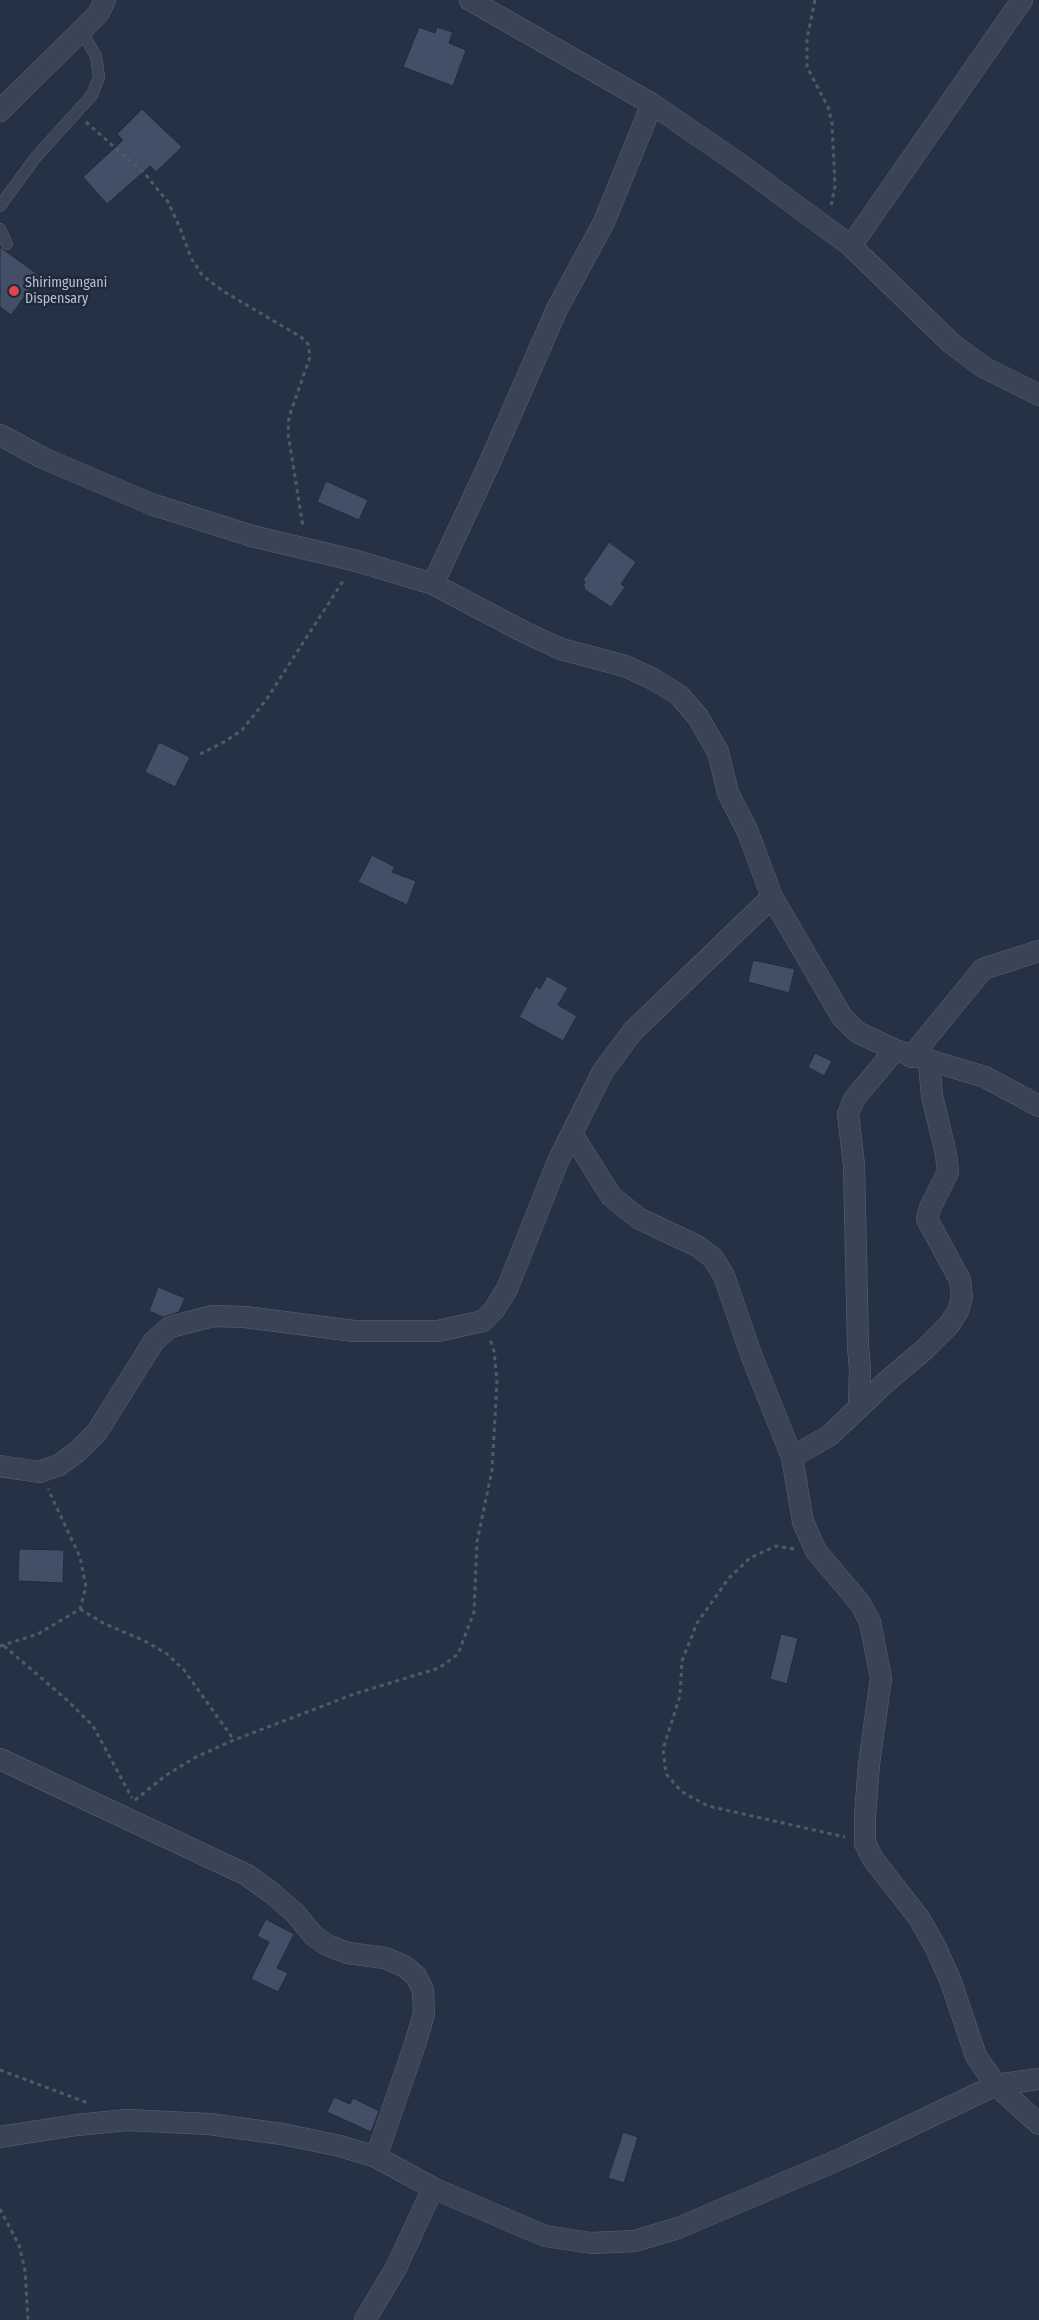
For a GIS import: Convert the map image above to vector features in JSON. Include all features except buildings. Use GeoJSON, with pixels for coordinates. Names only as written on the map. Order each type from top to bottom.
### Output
{"type":"FeatureCollection","features":[{"type":"Feature","properties":{"kind":"street"},"geometry":{"type":"LineString","coordinates":[[0,111],[82,32],[98,14],[105,0]]}},
{"type":"Feature","properties":{"kind":"street"},"geometry":{"type":"LineString","coordinates":[[470,0],[652,104],[826,226],[851,246],[951,343],[983,366],[1039,395]]}},
{"type":"Feature","properties":{"kind":"street"},"geometry":{"type":"LineString","coordinates":[[851,246],[1022,0]]}},
{"type":"Feature","properties":{"kind":"street"},"geometry":{"type":"LineString","coordinates":[[433,584],[490,462],[557,309],[604,222],[652,104]]}},
{"type":"Feature","properties":{"kind":"street"},"geometry":{"type":"LineString","coordinates":[[0,435],[43,458],[151,504],[252,536],[357,561],[433,584],[526,634],[561,649],[625,666],[654,679],[679,695],[698,717],[718,752],[728,793],[748,832],[772,897],[842,1018],[857,1032],[912,1056],[959,1068],[984,1077],[1039,1106]]}},
{"type":"Feature","properties":{"kind":"street"},"geometry":{"type":"LineString","coordinates":[[0,1466],[39,1472],[59,1465],[78,1452],[97,1432],[154,1341],[170,1327],[213,1316],[245,1317],[354,1331],[438,1332],[483,1321],[494,1310],[507,1288],[529,1229],[603,1071],[633,1031],[772,897]]}},
{"type":"Feature","properties":{"kind":"street"},"geometry":{"type":"LineString","coordinates":[[859,1406],[860,1369],[854,1166],[848,1114],[854,1099],[912,1056],[983,969],[1039,950]]}},
{"type":"Feature","properties":{"kind":"street"},"geometry":{"type":"LineString","coordinates":[[792,1457],[829,1436],[859,1406],[925,1349],[949,1325],[958,1312],[962,1297],[960,1280],[927,1219],[930,1208],[948,1172],[932,1096],[912,1056]]}},
{"type":"Feature","properties":{"kind":"street"},"geometry":{"type":"LineString","coordinates":[[572,1134],[611,1196],[638,1218],[697,1246],[713,1258],[724,1276],[752,1356],[792,1457],[803,1522],[816,1552],[860,1603],[870,1622],[881,1678],[868,1764],[864,1815],[865,1843],[873,1859],[919,1918],[936,1948],[951,1982],[976,2056],[996,2084],[1039,2124]]}},
{"type":"Feature","properties":{"kind":"street"},"geometry":{"type":"LineString","coordinates":[[0,1759],[247,1875],[273,1894],[327,1945],[348,1953],[385,1958],[404,1966],[416,1976],[422,1990],[424,2014],[376,2157]]}},
{"type":"Feature","properties":{"kind":"street"},"geometry":{"type":"LineString","coordinates":[[0,2137],[77,2125],[127,2120],[209,2124],[282,2134],[340,2146],[376,2157],[433,2188],[545,2236],[591,2243],[635,2241],[678,2228],[845,2157],[996,2084],[1039,2079]]}},
{"type":"Feature","properties":{"kind":"street"},"geometry":{"type":"LineString","coordinates":[[365,2320],[396,2268],[433,2188]]}},
{"type":"Feature","properties":{"kind":"lane"},"geometry":{"type":"LineString","coordinates":[[0,206],[36,157],[92,95],[99,77],[96,56],[82,32]]}},
{"type":"Feature","properties":{"kind":"lane"},"geometry":{"type":"LineString","coordinates":[[0,229],[6,244]]}},
{"type":"Feature","properties":{"kind":"path"},"geometry":{"type":"LineString","coordinates":[[815,0],[807,38],[807,67],[828,107],[832,123],[835,186],[826,226]]}},
{"type":"Feature","properties":{"kind":"path"},"geometry":{"type":"LineString","coordinates":[[76,113],[145,174],[168,202],[191,258],[202,275],[223,291],[301,337],[308,344],[310,357],[289,418],[288,434],[298,504],[308,549]]}},
{"type":"Feature","properties":{"kind":"path"},"geometry":{"type":"LineString","coordinates":[[200,754],[242,730],[266,700],[357,561]]}},
{"type":"Feature","properties":{"kind":"path"},"geometry":{"type":"LineString","coordinates":[[2,1646],[68,1700],[93,1726],[134,1801],[165,1776],[194,1758],[234,1740],[354,1694],[439,1668],[458,1654],[474,1612],[477,1542],[492,1470],[497,1381],[494,1351],[483,1321]]}},
{"type":"Feature","properties":{"kind":"path"},"geometry":{"type":"LineString","coordinates":[[2,1646],[38,1634],[80,1609],[86,1587],[80,1557],[63,1518],[39,1472]]}},
{"type":"Feature","properties":{"kind":"path"},"geometry":{"type":"LineString","coordinates":[[816,1552],[776,1546],[750,1558],[729,1578],[698,1622],[682,1661],[680,1696],[663,1748],[666,1774],[682,1792],[708,1806],[865,1843]]}},
{"type":"Feature","properties":{"kind":"path"},"geometry":{"type":"LineString","coordinates":[[80,1609],[103,1623],[145,1641],[167,1654],[184,1670],[234,1740]]}},
{"type":"Feature","properties":{"kind":"path"},"geometry":{"type":"LineString","coordinates":[[0,2070],[96,2106]]}},
{"type":"Feature","properties":{"kind":"path"},"geometry":{"type":"LineString","coordinates":[[0,2209],[20,2245],[25,2270],[28,2320]]}},
{"type":"Feature","properties":{"kind":"place","name":"Shirimgungani Dispensary"},"geometry":{"type":"Point","coordinates":[14,291]}}]}
